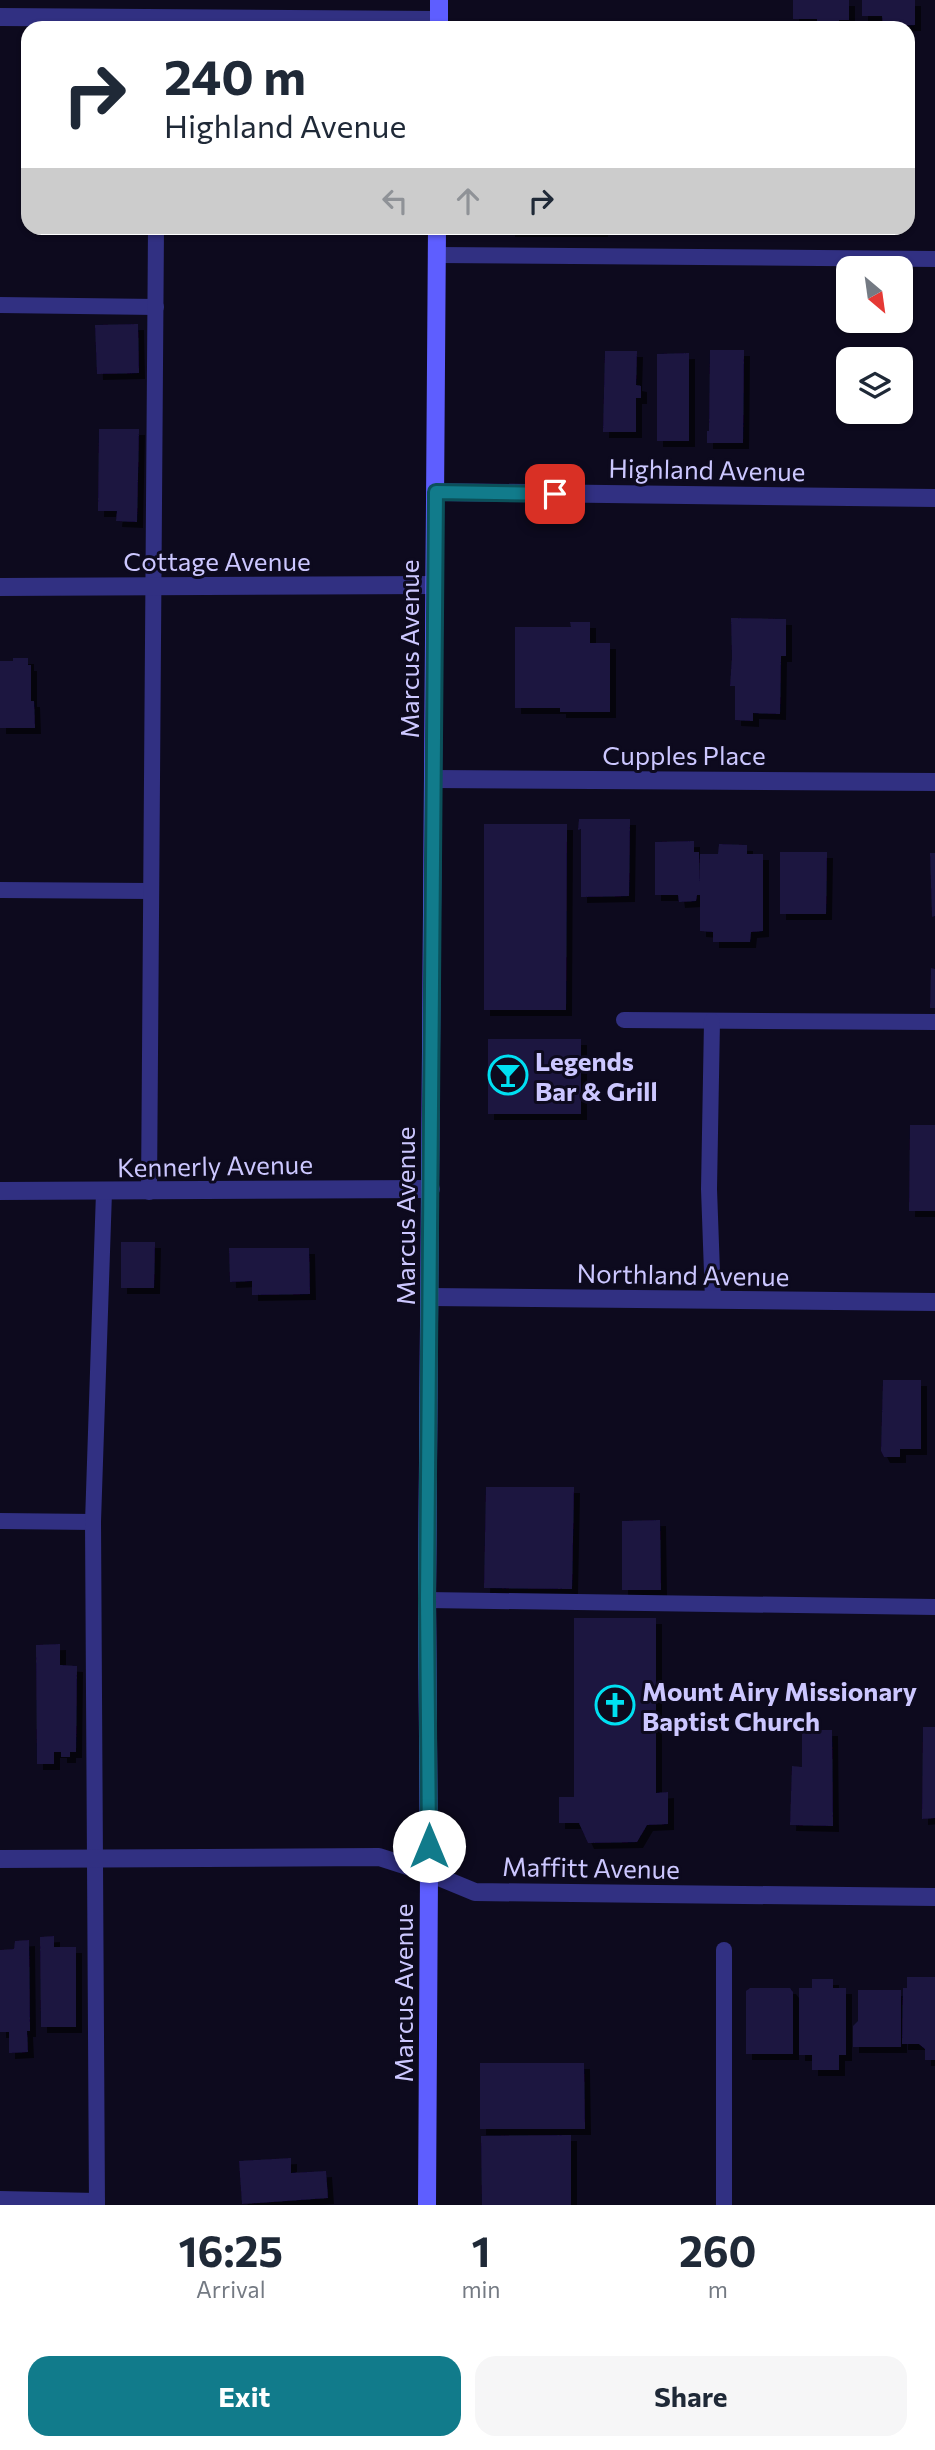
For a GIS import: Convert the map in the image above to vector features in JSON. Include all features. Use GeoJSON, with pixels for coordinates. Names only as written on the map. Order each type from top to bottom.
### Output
{"type":"FeatureCollection","features":[{"type":"Feature","properties":{"kind":"street"},"geometry":{"type":"LineString","coordinates":[[439,0],[439,21]]}},
{"type":"Feature","properties":{"kind":"street"},"geometry":{"type":"LineString","coordinates":[[0,17],[104,21]]}},
{"type":"Feature","properties":{"kind":"street","name":"Marcus Avenue"},"geometry":{"type":"LineString","coordinates":[[428,2205],[427,1600],[437,235]]}},
{"type":"Feature","properties":{"kind":"street","name":"Highland Avenue"},"geometry":{"type":"LineString","coordinates":[[436,492],[935,498]]}},
{"type":"Feature","properties":{"kind":"street","name":"Cottage Avenue"},"geometry":{"type":"LineString","coordinates":[[0,586],[435,585]]}},
{"type":"Feature","properties":{"kind":"street","name":"Cupples Place"},"geometry":{"type":"LineString","coordinates":[[433,779],[935,782]]}},
{"type":"Feature","properties":{"kind":"street","name":"Kennerly Avenue"},"geometry":{"type":"LineString","coordinates":[[0,1191],[431,1189]]}},
{"type":"Feature","properties":{"kind":"street","name":"Northland Avenue"},"geometry":{"type":"LineString","coordinates":[[430,1297],[935,1302]]}},
{"type":"Feature","properties":{"kind":"street","name":"Maffitt Avenue"},"geometry":{"type":"LineString","coordinates":[[0,1859],[379,1857],[475,1892],[935,1897]]}},
{"type":"Feature","properties":{"kind":"lane"},"geometry":{"type":"LineString","coordinates":[[149,1192],[156,235]]}},
{"type":"Feature","properties":{"kind":"lane"},"geometry":{"type":"LineString","coordinates":[[438,255],[935,259]]}},
{"type":"Feature","properties":{"kind":"lane"},"geometry":{"type":"LineString","coordinates":[[0,305],[156,307]]}},
{"type":"Feature","properties":{"kind":"lane"},"geometry":{"type":"LineString","coordinates":[[0,890],[150,891]]}},
{"type":"Feature","properties":{"kind":"lane"},"geometry":{"type":"LineString","coordinates":[[624,1020],[935,1022]]}},
{"type":"Feature","properties":{"kind":"lane"},"geometry":{"type":"LineString","coordinates":[[712,1021],[709,1189],[713,1300]]}},
{"type":"Feature","properties":{"kind":"lane"},"geometry":{"type":"LineString","coordinates":[[0,2199],[97,2203],[93,1522],[104,1192]]}},
{"type":"Feature","properties":{"kind":"lane"},"geometry":{"type":"LineString","coordinates":[[0,1521],[93,1522]]}},
{"type":"Feature","properties":{"kind":"lane"},"geometry":{"type":"LineString","coordinates":[[427,1600],[935,1607]]}},
{"type":"Feature","properties":{"kind":"lane"},"geometry":{"type":"LineString","coordinates":[[724,1950],[724,2205]]}},
{"type":"Feature","properties":{"kind":"building"},"geometry":{"type":"Polygon","coordinates":[[[793,0],[849,0],[849,20],[793,19],[793,0]]]}},
{"type":"Feature","properties":{"kind":"building"},"geometry":{"type":"Polygon","coordinates":[[[862,0],[915,0],[915,21],[882,21],[882,16],[862,16],[862,0]]]}},
{"type":"Feature","properties":{"kind":"building"},"geometry":{"type":"Polygon","coordinates":[[[138,324],[139,373],[97,374],[95,325],[138,324]]]}},
{"type":"Feature","properties":{"kind":"building"},"geometry":{"type":"Polygon","coordinates":[[[710,350],[744,350],[743,443],[707,443],[710,350]]]}},
{"type":"Feature","properties":{"kind":"building"},"geometry":{"type":"Polygon","coordinates":[[[605,351],[637,351],[636,385],[641,386],[641,398],[636,398],[636,432],[603,432],[605,351]]]}},
{"type":"Feature","properties":{"kind":"building"},"geometry":{"type":"Polygon","coordinates":[[[689,353],[689,441],[657,441],[657,354],[689,353]]]}},
{"type":"Feature","properties":{"kind":"building"},"geometry":{"type":"Polygon","coordinates":[[[99,429],[139,429],[137,522],[116,521],[117,511],[98,511],[99,429]]]}},
{"type":"Feature","properties":{"kind":"building"},"geometry":{"type":"Polygon","coordinates":[[[731,618],[786,619],[786,656],[781,656],[780,714],[753,713],[753,721],[735,720],[735,686],[730,686],[731,618]]]}},
{"type":"Feature","properties":{"kind":"building"},"geometry":{"type":"Polygon","coordinates":[[[570,622],[590,622],[590,643],[610,643],[610,712],[560,712],[560,708],[515,708],[515,627],[571,627],[570,622]]]}},
{"type":"Feature","properties":{"kind":"building"},"geometry":{"type":"Polygon","coordinates":[[[13,658],[28,658],[28,665],[31,665],[31,701],[34,701],[35,728],[0,728],[0,661],[13,661],[13,658]]]}},
{"type":"Feature","properties":{"kind":"building"},"geometry":{"type":"Polygon","coordinates":[[[579,819],[630,819],[629,896],[581,897],[579,819]]]}},
{"type":"Feature","properties":{"kind":"building"},"geometry":{"type":"Polygon","coordinates":[[[484,824],[567,824],[566,1010],[484,1010],[484,824]]]}},
{"type":"Feature","properties":{"kind":"building"},"geometry":{"type":"Polygon","coordinates":[[[694,841],[694,852],[699,852],[699,884],[700,854],[718,854],[719,844],[747,845],[747,854],[763,854],[763,931],[751,932],[750,942],[713,942],[713,932],[700,931],[700,895],[697,895],[696,901],[679,902],[678,895],[655,895],[655,842],[694,841]]]}},
{"type":"Feature","properties":{"kind":"building"},"geometry":{"type":"Polygon","coordinates":[[[780,852],[827,852],[826,914],[780,914],[780,852]]]}},
{"type":"Feature","properties":{"kind":"building"},"geometry":{"type":"Polygon","coordinates":[[[930,853],[935,853],[935,916],[932,917],[930,853]]]}},
{"type":"Feature","properties":{"kind":"building"},"geometry":{"type":"Polygon","coordinates":[[[931,968],[935,969],[935,1008],[930,1008],[931,968]]]}},
{"type":"Feature","properties":{"kind":"building"},"geometry":{"type":"Polygon","coordinates":[[[488,1039],[581,1039],[581,1114],[488,1114],[488,1039]]]}},
{"type":"Feature","properties":{"kind":"building"},"geometry":{"type":"Polygon","coordinates":[[[910,1125],[935,1125],[935,1211],[909,1211],[910,1125]]]}},
{"type":"Feature","properties":{"kind":"building"},"geometry":{"type":"Polygon","coordinates":[[[121,1242],[155,1242],[154,1288],[121,1288],[121,1242]]]}},
{"type":"Feature","properties":{"kind":"building"},"geometry":{"type":"Polygon","coordinates":[[[229,1248],[309,1248],[310,1294],[252,1295],[252,1281],[230,1282],[229,1248]]]}},
{"type":"Feature","properties":{"kind":"building"},"geometry":{"type":"Polygon","coordinates":[[[883,1380],[921,1380],[921,1449],[900,1449],[900,1457],[884,1457],[881,1451],[883,1380]]]}},
{"type":"Feature","properties":{"kind":"building"},"geometry":{"type":"Polygon","coordinates":[[[486,1487],[574,1487],[572,1589],[484,1588],[486,1487]]]}},
{"type":"Feature","properties":{"kind":"building"},"geometry":{"type":"Polygon","coordinates":[[[660,1520],[661,1590],[622,1590],[622,1521],[660,1520]]]}},
{"type":"Feature","properties":{"kind":"building","name":"Mount Airy Missionary Baptist Church"},"geometry":{"type":"Polygon","coordinates":[[[574,1618],[656,1618],[656,1793],[668,1792],[668,1824],[647,1825],[637,1842],[588,1843],[579,1823],[559,1823],[559,1797],[574,1797],[574,1618]]]}},
{"type":"Feature","properties":{"kind":"building"},"geometry":{"type":"Polygon","coordinates":[[[60,1644],[60,1665],[77,1666],[76,1752],[70,1752],[70,1757],[61,1757],[61,1752],[54,1752],[54,1764],[37,1764],[36,1645],[60,1644]]]}},
{"type":"Feature","properties":{"kind":"building"},"geometry":{"type":"Polygon","coordinates":[[[923,1727],[935,1727],[935,1818],[922,1819],[923,1727]]]}},
{"type":"Feature","properties":{"kind":"building"},"geometry":{"type":"Polygon","coordinates":[[[802,1730],[832,1730],[833,1826],[790,1825],[792,1766],[802,1767],[802,1730]]]}},
{"type":"Feature","properties":{"kind":"building"},"geometry":{"type":"Polygon","coordinates":[[[54,1936],[54,1947],[76,1947],[76,2027],[41,2027],[40,1937],[54,1936]]]}},
{"type":"Feature","properties":{"kind":"building"},"geometry":{"type":"Polygon","coordinates":[[[29,1940],[28,2052],[9,2053],[9,2032],[0,2032],[0,1950],[14,1949],[15,1941],[29,1940]]]}},
{"type":"Feature","properties":{"kind":"building"},"geometry":{"type":"Polygon","coordinates":[[[907,1977],[935,1977],[935,2060],[925,2060],[925,2049],[919,2044],[902,2044],[903,1988],[907,1988],[907,1977]]]}},
{"type":"Feature","properties":{"kind":"building"},"geometry":{"type":"Polygon","coordinates":[[[812,1979],[833,1979],[833,1988],[846,1988],[846,2055],[839,2055],[839,2070],[812,2070],[812,2055],[799,2055],[799,1988],[812,1988],[812,1979]]]}},
{"type":"Feature","properties":{"kind":"building"},"geometry":{"type":"Polygon","coordinates":[[[750,1988],[790,1988],[793,1992],[793,2054],[746,2054],[746,1991],[750,1988]]]}},
{"type":"Feature","properties":{"kind":"building"},"geometry":{"type":"Polygon","coordinates":[[[858,1990],[901,1990],[901,2047],[853,2047],[853,2026],[858,2021],[858,1990]]]}},
{"type":"Feature","properties":{"kind":"building"},"geometry":{"type":"Polygon","coordinates":[[[480,2063],[584,2063],[585,2129],[480,2129],[480,2063]]]}},
{"type":"Feature","properties":{"kind":"building"},"geometry":{"type":"Polygon","coordinates":[[[571,2135],[571,2205],[482,2205],[481,2136],[571,2135]]]}},
{"type":"Feature","properties":{"kind":"building"},"geometry":{"type":"Polygon","coordinates":[[[291,2158],[291,2173],[326,2171],[328,2198],[242,2204],[239,2161],[291,2158]]]}},
{"type":"Feature","properties":{"kind":"place","name":"Legends Bar & Grill"},"geometry":{"type":"Point","coordinates":[508,1075]}},
{"type":"Feature","properties":{"kind":"place","name":"Mount Airy Missionary Baptist Church"},"geometry":{"type":"Point","coordinates":[615,1705]}},
{"type":"Feature","properties":{"kind":"route"},"geometry":{"type":"LineString","coordinates":[[429,1846],[427,1600],[436,492],[555,494]]}}]}
